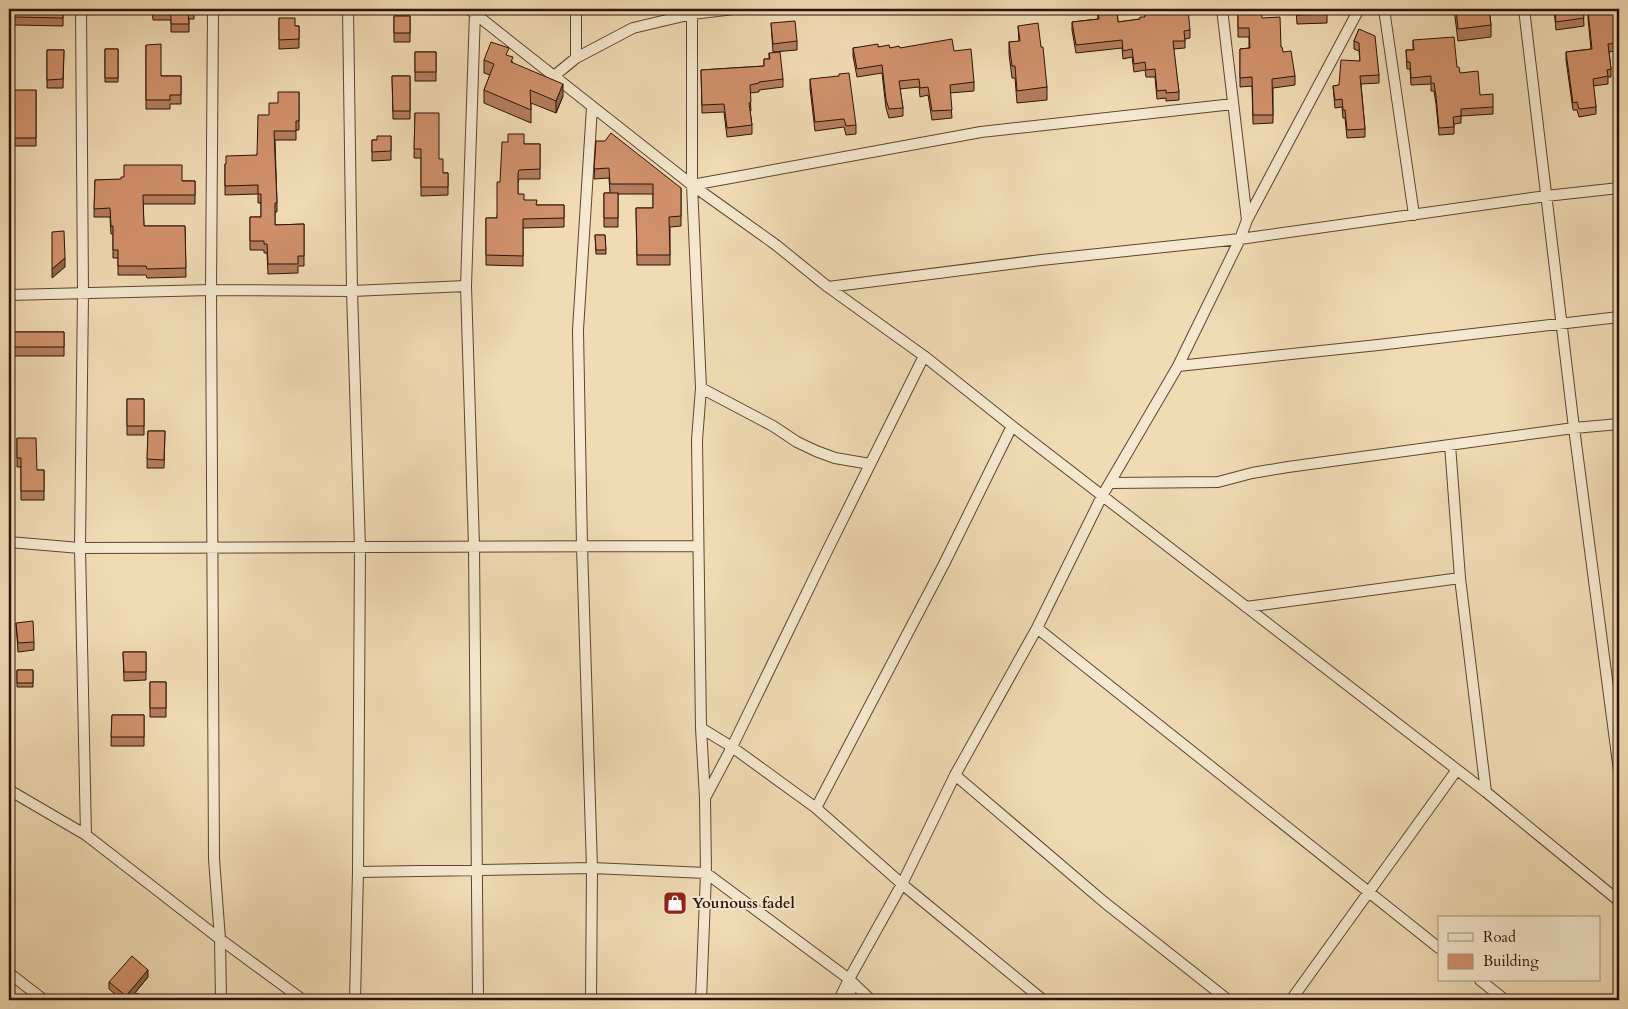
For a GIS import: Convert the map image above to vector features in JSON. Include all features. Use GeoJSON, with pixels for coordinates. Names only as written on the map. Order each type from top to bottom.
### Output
{"type":"FeatureCollection","features":[{"type":"Feature","properties":{"kind":"street"},"geometry":{"type":"LineString","coordinates":[[81,9],[83,294],[80,548],[86,835]]}},
{"type":"Feature","properties":{"kind":"street"},"geometry":{"type":"LineString","coordinates":[[213,9],[211,290],[214,859],[222,1000]]}},
{"type":"Feature","properties":{"kind":"street"},"geometry":{"type":"LineString","coordinates":[[348,9],[352,291],[360,548],[358,872],[355,1000]]}},
{"type":"Feature","properties":{"kind":"street"},"geometry":{"type":"LineString","coordinates":[[576,9],[576,58]]}},
{"type":"Feature","properties":{"kind":"street"},"geometry":{"type":"LineString","coordinates":[[554,76],[576,58],[634,28],[692,11],[734,9]]}},
{"type":"Feature","properties":{"kind":"street"},"geometry":{"type":"LineString","coordinates":[[1222,9],[1246,220]]}},
{"type":"Feature","properties":{"kind":"street"},"geometry":{"type":"LineString","coordinates":[[839,1000],[902,884],[955,775],[1037,628],[1102,496],[1178,366],[1240,239],[1246,220],[1359,9]]}},
{"type":"Feature","properties":{"kind":"street"},"geometry":{"type":"LineString","coordinates":[[1384,9],[1414,215]]}},
{"type":"Feature","properties":{"kind":"street"},"geometry":{"type":"LineString","coordinates":[[1524,9],[1574,428],[1616,724],[1619,771]]}},
{"type":"Feature","properties":{"kind":"street"},"geometry":{"type":"LineString","coordinates":[[473,11],[692,185],[776,245],[828,287],[924,356],[1102,496],[1486,792],[1619,901]]}},
{"type":"Feature","properties":{"kind":"street"},"geometry":{"type":"LineString","coordinates":[[473,11],[466,286],[474,546],[478,1000]]}},
{"type":"Feature","properties":{"kind":"street"},"geometry":{"type":"LineString","coordinates":[[692,11],[692,185],[701,388],[696,440],[700,728],[706,798],[706,873],[701,1000]]}},
{"type":"Feature","properties":{"kind":"street"},"geometry":{"type":"LineString","coordinates":[[692,185],[981,132],[1233,104]]}},
{"type":"Feature","properties":{"kind":"street"},"geometry":{"type":"LineString","coordinates":[[591,1000],[592,868],[582,546],[578,330],[592,107]]}},
{"type":"Feature","properties":{"kind":"street"},"geometry":{"type":"LineString","coordinates":[[828,287],[1041,260],[1240,239],[1546,196],[1619,188]]}},
{"type":"Feature","properties":{"kind":"street"},"geometry":{"type":"LineString","coordinates":[[9,296],[211,290],[352,291],[466,286]]}},
{"type":"Feature","properties":{"kind":"street"},"geometry":{"type":"LineString","coordinates":[[1178,366],[1619,317]]}},
{"type":"Feature","properties":{"kind":"street"},"geometry":{"type":"LineString","coordinates":[[706,798],[924,356]]}},
{"type":"Feature","properties":{"kind":"street"},"geometry":{"type":"LineString","coordinates":[[701,388],[816,451],[835,458],[870,464]]}},
{"type":"Feature","properties":{"kind":"street"},"geometry":{"type":"LineString","coordinates":[[1110,483],[1218,482],[1252,473],[1288,467],[1574,428],[1619,424]]}},
{"type":"Feature","properties":{"kind":"street"},"geometry":{"type":"LineString","coordinates":[[816,808],[944,564],[1012,426]]}},
{"type":"Feature","properties":{"kind":"street"},"geometry":{"type":"LineString","coordinates":[[1450,445],[1460,578],[1486,792]]}},
{"type":"Feature","properties":{"kind":"street"},"geometry":{"type":"LineString","coordinates":[[9,542],[80,548],[698,546]]}},
{"type":"Feature","properties":{"kind":"street"},"geometry":{"type":"LineString","coordinates":[[1246,607],[1460,578]]}},
{"type":"Feature","properties":{"kind":"street"},"geometry":{"type":"LineString","coordinates":[[1037,628],[1438,947]]}},
{"type":"Feature","properties":{"kind":"street"},"geometry":{"type":"LineString","coordinates":[[700,728],[732,748],[816,808],[902,884],[1043,1000]]}},
{"type":"Feature","properties":{"kind":"street"},"geometry":{"type":"LineString","coordinates":[[1291,1000],[1456,770]]}},
{"type":"Feature","properties":{"kind":"street"},"geometry":{"type":"LineString","coordinates":[[955,775],[1104,902],[1228,1000]]}},
{"type":"Feature","properties":{"kind":"street"},"geometry":{"type":"LineString","coordinates":[[9,790],[86,835],[220,939],[303,1000]]}},
{"type":"Feature","properties":{"kind":"street"},"geometry":{"type":"LineString","coordinates":[[358,872],[592,868],[706,873],[849,980],[871,1000]]}},
{"type":"Feature","properties":{"kind":"street"},"geometry":{"type":"LineString","coordinates":[[9,973],[44,1000]]}},
{"type":"Feature","properties":{"kind":"street"},"geometry":{"type":"LineString","coordinates":[[849,980],[851,1000]]}},
{"type":"Feature","properties":{"kind":"street"},"geometry":{"type":"LineString","coordinates":[[1482,982],[1505,1000]]}},
{"type":"Feature","properties":{"kind":"building"},"geometry":{"type":"Polygon","coordinates":[[[14,9],[63,9],[63,18],[14,17],[14,9]]]}},
{"type":"Feature","properties":{"kind":"building"},"geometry":{"type":"Polygon","coordinates":[[[153,9],[194,9],[194,11],[188,11],[189,24],[171,24],[171,12],[153,12],[153,9]]]}},
{"type":"Feature","properties":{"kind":"building"},"geometry":{"type":"Polygon","coordinates":[[[1098,9],[1117,9],[1118,22],[1145,17],[1145,11],[1188,9],[1190,30],[1184,31],[1185,41],[1173,41],[1179,92],[1166,93],[1166,90],[1157,91],[1155,69],[1146,70],[1145,62],[1134,64],[1132,49],[1123,51],[1122,40],[1076,45],[1072,22],[1099,19],[1098,9]]]}},
{"type":"Feature","properties":{"kind":"building"},"geometry":{"type":"Polygon","coordinates":[[[1238,9],[1261,9],[1262,18],[1280,17],[1281,47],[1283,52],[1291,51],[1295,76],[1272,79],[1273,115],[1253,115],[1252,77],[1240,78],[1240,49],[1250,48],[1249,28],[1238,28],[1238,9]]]}},
{"type":"Feature","properties":{"kind":"building"},"geometry":{"type":"Polygon","coordinates":[[[1296,9],[1327,9],[1327,14],[1297,15],[1296,9]]]}},
{"type":"Feature","properties":{"kind":"building"},"geometry":{"type":"Polygon","coordinates":[[[1456,9],[1489,9],[1491,25],[1458,29],[1456,9]]]}},
{"type":"Feature","properties":{"kind":"building"},"geometry":{"type":"Polygon","coordinates":[[[1555,9],[1583,9],[1584,18],[1556,22],[1555,9]]]}},
{"type":"Feature","properties":{"kind":"building"},"geometry":{"type":"Polygon","coordinates":[[[1619,9],[1619,43],[1608,44],[1611,69],[1607,70],[1608,76],[1593,79],[1596,107],[1579,109],[1577,102],[1573,103],[1566,52],[1592,49],[1588,11],[1619,9]]]}},
{"type":"Feature","properties":{"kind":"building"},"geometry":{"type":"Polygon","coordinates":[[[394,16],[410,16],[410,33],[394,33],[394,16]]]}},
{"type":"Feature","properties":{"kind":"building"},"geometry":{"type":"Polygon","coordinates":[[[279,18],[295,18],[295,26],[299,26],[299,39],[279,40],[279,18]]]}},
{"type":"Feature","properties":{"kind":"building"},"geometry":{"type":"Polygon","coordinates":[[[795,21],[797,41],[773,44],[771,23],[795,21]]]}},
{"type":"Feature","properties":{"kind":"building"},"geometry":{"type":"Polygon","coordinates":[[[1038,23],[1041,47],[1043,47],[1047,87],[1017,91],[1015,66],[1012,66],[1009,42],[1020,41],[1018,26],[1038,23]]]}},
{"type":"Feature","properties":{"kind":"building"},"geometry":{"type":"Polygon","coordinates":[[[9,26],[11,26],[10,47],[9,47],[9,26]]]}},
{"type":"Feature","properties":{"kind":"building"},"geometry":{"type":"Polygon","coordinates":[[[1359,29],[1375,36],[1379,75],[1360,76],[1365,129],[1347,130],[1342,99],[1335,100],[1333,86],[1339,85],[1341,60],[1360,61],[1359,43],[1354,41],[1359,29]]]}},
{"type":"Feature","properties":{"kind":"building"},"geometry":{"type":"Polygon","coordinates":[[[1454,37],[1457,67],[1459,67],[1460,73],[1478,71],[1480,95],[1493,94],[1493,107],[1461,109],[1461,116],[1453,117],[1454,127],[1439,128],[1434,83],[1431,83],[1431,76],[1411,78],[1410,62],[1407,62],[1406,50],[1414,50],[1413,40],[1454,37]]]}},
{"type":"Feature","properties":{"kind":"building"},"geometry":{"type":"Polygon","coordinates":[[[952,39],[954,51],[971,49],[974,82],[950,85],[952,110],[932,111],[928,87],[920,88],[919,79],[899,81],[903,108],[889,109],[886,100],[882,65],[857,69],[853,48],[878,44],[878,47],[889,45],[890,48],[899,46],[900,48],[952,39]]]}},
{"type":"Feature","properties":{"kind":"building"},"geometry":{"type":"Polygon","coordinates":[[[491,42],[509,48],[506,55],[513,57],[511,62],[563,84],[556,101],[530,90],[531,110],[484,90],[494,64],[484,60],[491,42]]]}},
{"type":"Feature","properties":{"kind":"building"},"geometry":{"type":"Polygon","coordinates":[[[161,44],[161,76],[181,76],[181,95],[170,95],[170,100],[146,100],[146,45],[161,44]]]}},
{"type":"Feature","properties":{"kind":"building"},"geometry":{"type":"Polygon","coordinates":[[[105,49],[118,49],[118,78],[105,78],[105,49]]]}},
{"type":"Feature","properties":{"kind":"building"},"geometry":{"type":"Polygon","coordinates":[[[47,50],[64,50],[63,79],[47,80],[47,50]]]}},
{"type":"Feature","properties":{"kind":"building"},"geometry":{"type":"Polygon","coordinates":[[[415,52],[436,52],[436,72],[415,72],[415,52]]]}},
{"type":"Feature","properties":{"kind":"building"},"geometry":{"type":"Polygon","coordinates":[[[780,52],[783,79],[750,85],[751,102],[749,103],[752,125],[727,128],[724,104],[702,105],[701,70],[764,66],[764,59],[770,59],[769,53],[780,52]]]}},
{"type":"Feature","properties":{"kind":"building"},"geometry":{"type":"Polygon","coordinates":[[[849,73],[856,125],[846,126],[844,119],[815,122],[810,79],[849,73]]]}},
{"type":"Feature","properties":{"kind":"building"},"geometry":{"type":"Polygon","coordinates":[[[392,76],[410,76],[410,111],[393,111],[392,76]]]}},
{"type":"Feature","properties":{"kind":"building"},"geometry":{"type":"Polygon","coordinates":[[[14,90],[36,90],[36,138],[9,138],[9,110],[14,110],[14,90]]]}},
{"type":"Feature","properties":{"kind":"building"},"geometry":{"type":"Polygon","coordinates":[[[278,92],[299,92],[299,121],[296,121],[296,131],[274,131],[277,203],[275,203],[275,225],[304,224],[304,256],[298,256],[298,264],[268,264],[267,244],[264,244],[264,241],[250,241],[250,217],[261,217],[261,194],[258,194],[258,185],[225,186],[226,156],[257,155],[258,115],[269,115],[269,103],[278,103],[278,92]]]}},
{"type":"Feature","properties":{"kind":"building"},"geometry":{"type":"Polygon","coordinates":[[[415,113],[439,113],[439,159],[443,159],[443,173],[448,173],[448,187],[421,187],[421,149],[414,149],[415,113]]]}},
{"type":"Feature","properties":{"kind":"building"},"geometry":{"type":"Polygon","coordinates":[[[611,133],[681,188],[681,216],[669,217],[670,255],[637,255],[636,208],[653,208],[653,184],[610,184],[609,168],[594,169],[596,141],[605,141],[611,133]]]}},
{"type":"Feature","properties":{"kind":"building"},"geometry":{"type":"Polygon","coordinates":[[[508,134],[524,134],[524,144],[540,144],[540,169],[519,170],[518,194],[524,194],[524,200],[537,200],[536,205],[564,205],[564,218],[523,219],[523,256],[486,255],[486,218],[497,218],[497,182],[500,182],[502,142],[508,142],[508,134]]]}},
{"type":"Feature","properties":{"kind":"building"},"geometry":{"type":"Polygon","coordinates":[[[377,136],[391,136],[391,151],[372,152],[372,140],[377,140],[377,136]]]}},
{"type":"Feature","properties":{"kind":"building"},"geometry":{"type":"Polygon","coordinates":[[[124,165],[182,165],[182,181],[195,181],[195,195],[143,195],[144,226],[185,226],[186,268],[147,269],[146,266],[118,266],[118,250],[113,250],[113,226],[111,226],[110,208],[94,209],[95,180],[121,179],[121,177],[124,177],[124,165]]]}},
{"type":"Feature","properties":{"kind":"building"},"geometry":{"type":"Polygon","coordinates":[[[9,169],[11,169],[11,224],[9,224],[9,169]]]}},
{"type":"Feature","properties":{"kind":"building"},"geometry":{"type":"Polygon","coordinates":[[[604,193],[618,193],[618,218],[604,218],[604,193]]]}},
{"type":"Feature","properties":{"kind":"building"},"geometry":{"type":"Polygon","coordinates":[[[64,231],[65,258],[52,269],[52,232],[64,231]]]}},
{"type":"Feature","properties":{"kind":"building"},"geometry":{"type":"Polygon","coordinates":[[[595,235],[605,235],[606,250],[596,250],[595,235]]]}},
{"type":"Feature","properties":{"kind":"building"},"geometry":{"type":"Polygon","coordinates":[[[14,332],[64,332],[64,347],[14,347],[14,332]]]}},
{"type":"Feature","properties":{"kind":"building"},"geometry":{"type":"Polygon","coordinates":[[[127,399],[144,399],[144,426],[127,426],[127,399]]]}},
{"type":"Feature","properties":{"kind":"building"},"geometry":{"type":"Polygon","coordinates":[[[9,403],[12,403],[13,428],[9,428],[9,403]]]}},
{"type":"Feature","properties":{"kind":"building"},"geometry":{"type":"Polygon","coordinates":[[[148,431],[165,431],[164,460],[147,459],[148,431]]]}},
{"type":"Feature","properties":{"kind":"building"},"geometry":{"type":"Polygon","coordinates":[[[17,438],[36,438],[37,470],[44,470],[44,491],[21,491],[21,458],[17,458],[17,438]]]}},
{"type":"Feature","properties":{"kind":"building"},"geometry":{"type":"Polygon","coordinates":[[[9,594],[11,594],[13,617],[9,617],[9,594]]]}},
{"type":"Feature","properties":{"kind":"building"},"geometry":{"type":"Polygon","coordinates":[[[33,621],[34,642],[18,643],[16,623],[33,621]]]}},
{"type":"Feature","properties":{"kind":"building"},"geometry":{"type":"Polygon","coordinates":[[[123,652],[146,652],[146,672],[124,672],[123,652]]]}},
{"type":"Feature","properties":{"kind":"building"},"geometry":{"type":"Polygon","coordinates":[[[17,670],[33,670],[33,683],[17,683],[17,670]]]}},
{"type":"Feature","properties":{"kind":"building"},"geometry":{"type":"Polygon","coordinates":[[[150,682],[166,682],[166,708],[150,708],[150,682]]]}},
{"type":"Feature","properties":{"kind":"building"},"geometry":{"type":"Polygon","coordinates":[[[112,715],[144,715],[144,737],[111,737],[112,715]]]}},
{"type":"Feature","properties":{"kind":"building"},"geometry":{"type":"Polygon","coordinates":[[[132,956],[148,970],[126,996],[109,982],[132,956]]]}},
{"type":"Feature","properties":{"kind":"building"},"geometry":{"type":"Polygon","coordinates":[[[137,993],[146,1000],[131,1000],[137,993]]]}},
{"type":"Feature","properties":{"kind":"place","name":"Younouss fadel"},"geometry":{"type":"Point","coordinates":[675,903]}}]}
